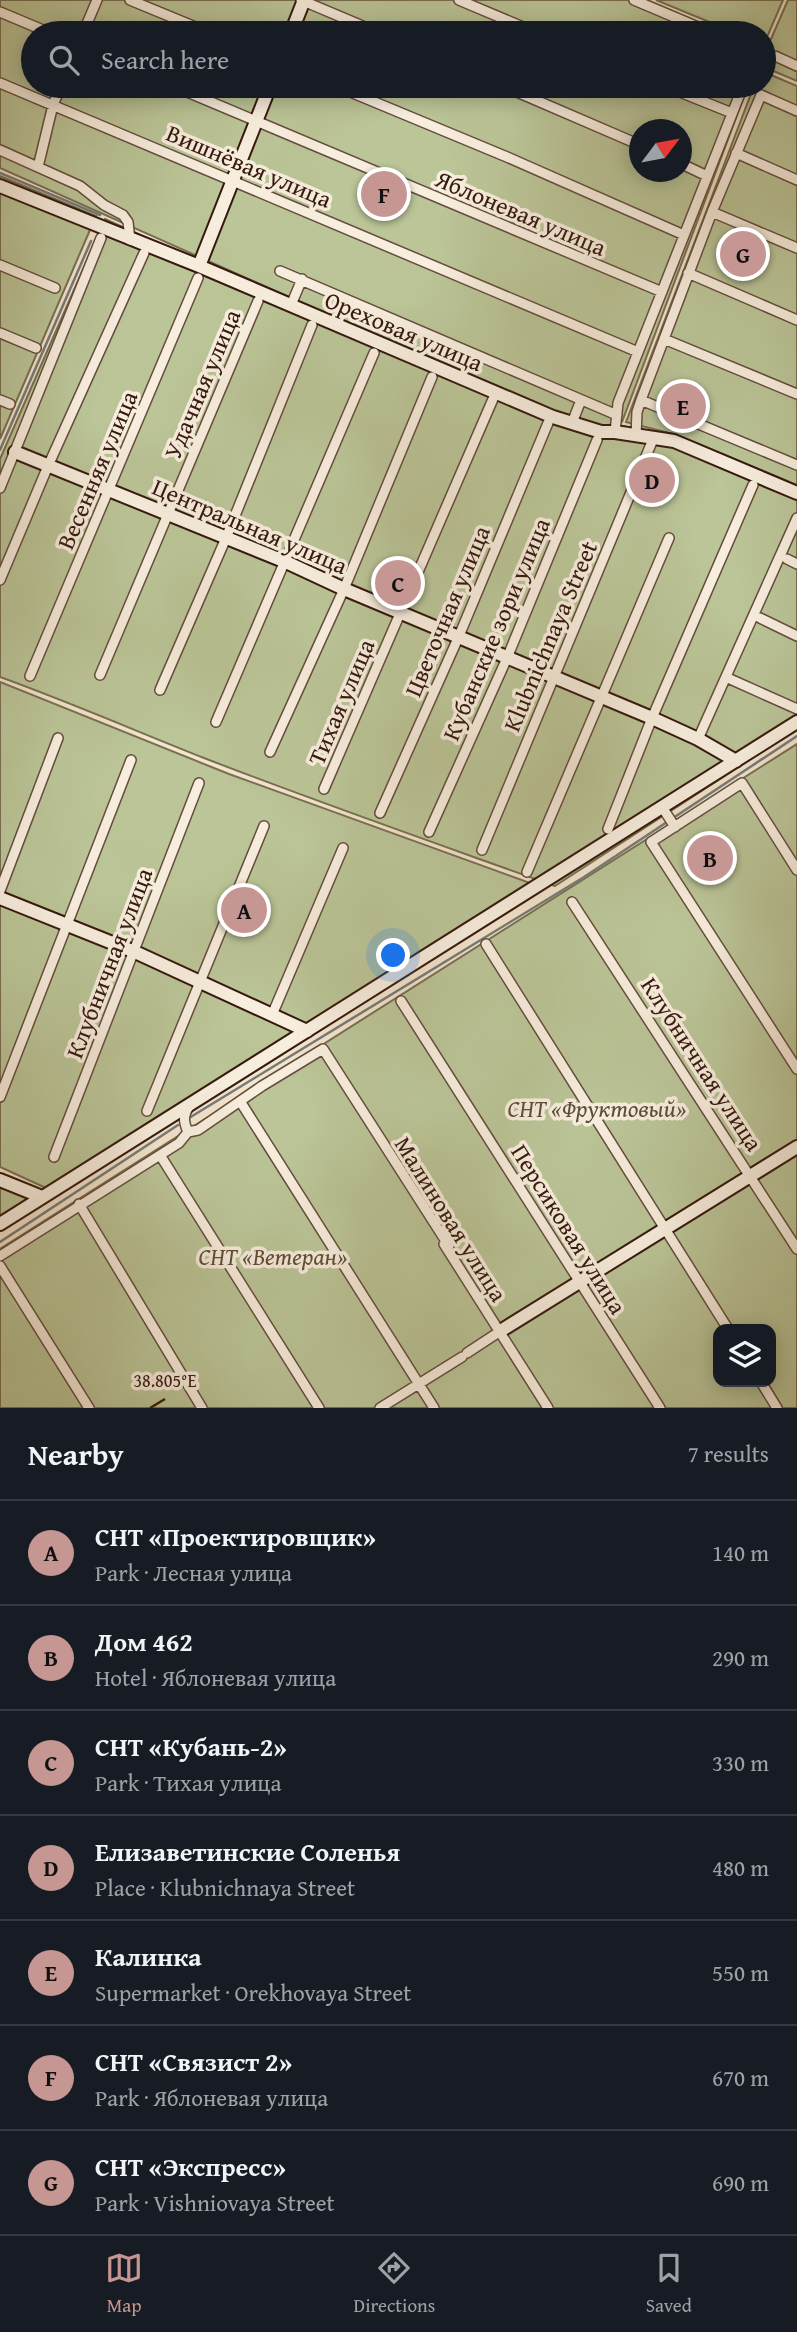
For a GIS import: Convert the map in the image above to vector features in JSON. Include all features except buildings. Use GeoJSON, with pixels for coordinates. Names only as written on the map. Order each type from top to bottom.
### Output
{"type":"FeatureCollection","features":[{"type":"Feature","properties":{"kind":"street"},"geometry":{"type":"LineString","coordinates":[[88,21],[97,0]]}},
{"type":"Feature","properties":{"kind":"street"},"geometry":{"type":"LineString","coordinates":[[130,0],[180,21]]}},
{"type":"Feature","properties":{"kind":"street"},"geometry":{"type":"LineString","coordinates":[[295,21],[303,0],[351,21]]}},
{"type":"Feature","properties":{"kind":"street"},"geometry":{"type":"LineString","coordinates":[[459,0],[509,21]]}},
{"type":"Feature","properties":{"kind":"street"},"geometry":{"type":"LineString","coordinates":[[634,0],[684,21]]}},
{"type":"Feature","properties":{"kind":"street"},"geometry":{"type":"LineString","coordinates":[[0,12],[21,21]]}},
{"type":"Feature","properties":{"kind":"street"},"geometry":{"type":"LineString","coordinates":[[776,56],[797,66]]}},
{"type":"Feature","properties":{"kind":"street","name":"Вишнёвая улица"},"geometry":{"type":"LineString","coordinates":[[0,83],[21,92]]}},
{"type":"Feature","properties":{"kind":"street","name":"Вишнёвая улица"},"geometry":{"type":"LineString","coordinates":[[36,98],[638,352]]}},
{"type":"Feature","properties":{"kind":"street"},"geometry":{"type":"LineString","coordinates":[[38,167],[56,98]]}},
{"type":"Feature","properties":{"kind":"street","name":"Яблоневая улица"},"geometry":{"type":"LineString","coordinates":[[201,98],[662,292]]}},
{"type":"Feature","properties":{"kind":"street"},"geometry":{"type":"LineString","coordinates":[[199,272],[265,98]]}},
{"type":"Feature","properties":{"kind":"street"},"geometry":{"type":"LineString","coordinates":[[365,98],[684,235]]}},
{"type":"Feature","properties":{"kind":"street"},"geometry":{"type":"LineString","coordinates":[[531,98],[629,141]]}},
{"type":"Feature","properties":{"kind":"street"},"geometry":{"type":"LineString","coordinates":[[695,98],[732,113]]}},
{"type":"Feature","properties":{"kind":"street"},"geometry":{"type":"LineString","coordinates":[[615,432],[618,403],[738,98]]}},
{"type":"Feature","properties":{"kind":"street"},"geometry":{"type":"LineString","coordinates":[[636,436],[637,412],[641,400],[688,273],[760,98]]}},
{"type":"Feature","properties":{"kind":"street"},"geometry":{"type":"LineString","coordinates":[[768,98],[797,111]]}},
{"type":"Feature","properties":{"kind":"street"},"geometry":{"type":"LineString","coordinates":[[0,150],[80,187],[122,215],[128,222],[130,240]]}},
{"type":"Feature","properties":{"kind":"street"},"geometry":{"type":"LineString","coordinates":[[736,153],[797,180]]}},
{"type":"Feature","properties":{"kind":"street"},"geometry":{"type":"LineString","coordinates":[[692,169],[708,176]]}},
{"type":"Feature","properties":{"kind":"street","name":"Ореховая улица"},"geometry":{"type":"LineString","coordinates":[[0,186],[199,272],[291,305],[553,417],[601,432],[674,441],[797,493]]}},
{"type":"Feature","properties":{"kind":"street"},"geometry":{"type":"LineString","coordinates":[[712,212],[797,248]]}},
{"type":"Feature","properties":{"kind":"street"},"geometry":{"type":"LineString","coordinates":[[0,488],[101,238]]}},
{"type":"Feature","properties":{"kind":"street"},"geometry":{"type":"LineString","coordinates":[[0,580],[144,253]]}},
{"type":"Feature","properties":{"kind":"street"},"geometry":{"type":"LineString","coordinates":[[0,265],[55,288]]}},
{"type":"Feature","properties":{"kind":"street"},"geometry":{"type":"LineString","coordinates":[[280,271],[617,415]]}},
{"type":"Feature","properties":{"kind":"street","name":"Весенняя улица"},"geometry":{"type":"LineString","coordinates":[[30,676],[199,272]]}},
{"type":"Feature","properties":{"kind":"street"},"geometry":{"type":"LineString","coordinates":[[688,273],[797,320]]}},
{"type":"Feature","properties":{"kind":"street"},"geometry":{"type":"LineString","coordinates":[[291,305],[302,279]]}},
{"type":"Feature","properties":{"kind":"street","name":"Удачная улица"},"geometry":{"type":"LineString","coordinates":[[100,675],[258,301]]}},
{"type":"Feature","properties":{"kind":"street"},"geometry":{"type":"LineString","coordinates":[[160,690],[226,538],[312,325]]}},
{"type":"Feature","properties":{"kind":"street"},"geometry":{"type":"LineString","coordinates":[[0,333],[36,348]]}},
{"type":"Feature","properties":{"kind":"street"},"geometry":{"type":"LineString","coordinates":[[664,339],[797,394]]}},
{"type":"Feature","properties":{"kind":"street"},"geometry":{"type":"LineString","coordinates":[[216,722],[374,353]]}},
{"type":"Feature","properties":{"kind":"street"},"geometry":{"type":"LineString","coordinates":[[270,752],[344,589],[432,377]]}},
{"type":"Feature","properties":{"kind":"street","name":"Тихая улица"},"geometry":{"type":"LineString","coordinates":[[324,789],[494,399]]}},
{"type":"Feature","properties":{"kind":"street"},"geometry":{"type":"LineString","coordinates":[[0,400],[10,404]]}},
{"type":"Feature","properties":{"kind":"street"},"geometry":{"type":"LineString","coordinates":[[572,423],[581,400]]}},
{"type":"Feature","properties":{"kind":"street"},"geometry":{"type":"LineString","coordinates":[[641,400],[797,465]]}},
{"type":"Feature","properties":{"kind":"street","name":"Цветочная улица"},"geometry":{"type":"LineString","coordinates":[[380,813],[548,424]]}},
{"type":"Feature","properties":{"kind":"street","name":"Klubnichnaya Street"},"geometry":{"type":"LineString","coordinates":[[482,850],[654,437]]}},
{"type":"Feature","properties":{"kind":"street","name":"Кубанские зори улица"},"geometry":{"type":"LineString","coordinates":[[429,832],[507,658],[597,440]]}},
{"type":"Feature","properties":{"kind":"street","name":"Центральная улица"},"geometry":{"type":"LineString","coordinates":[[15,452],[286,562],[400,613],[652,718],[698,739],[736,761]]}},
{"type":"Feature","properties":{"kind":"street"},"geometry":{"type":"LineString","coordinates":[[608,829],[652,718],[753,485]]}},
{"type":"Feature","properties":{"kind":"street"},"geometry":{"type":"LineString","coordinates":[[698,739],[797,518]]}},
{"type":"Feature","properties":{"kind":"street"},"geometry":{"type":"LineString","coordinates":[[527,872],[669,538]]}},
{"type":"Feature","properties":{"kind":"street"},"geometry":{"type":"LineString","coordinates":[[786,559],[797,564]]}},
{"type":"Feature","properties":{"kind":"street"},"geometry":{"type":"LineString","coordinates":[[760,618],[797,636]]}},
{"type":"Feature","properties":{"kind":"street"},"geometry":{"type":"LineString","coordinates":[[730,679],[797,709]]}},
{"type":"Feature","properties":{"kind":"street"},"geometry":{"type":"LineString","coordinates":[[797,722],[736,761],[670,818],[651,842],[797,1069]]}},
{"type":"Feature","properties":{"kind":"street"},"geometry":{"type":"LineString","coordinates":[[0,891],[58,738]]}},
{"type":"Feature","properties":{"kind":"street"},"geometry":{"type":"LineString","coordinates":[[0,1097],[131,760]]}},
{"type":"Feature","properties":{"kind":"street","name":"Клубничная улица"},"geometry":{"type":"LineString","coordinates":[[54,1157],[199,783]]}},
{"type":"Feature","properties":{"kind":"street"},"geometry":{"type":"LineString","coordinates":[[0,1224],[307,1031],[670,818],[742,783],[797,870]]}},
{"type":"Feature","properties":{"kind":"street"},"geometry":{"type":"LineString","coordinates":[[147,1111],[264,825]]}},
{"type":"Feature","properties":{"kind":"street"},"geometry":{"type":"LineString","coordinates":[[272,1015],[343,848]]}},
{"type":"Feature","properties":{"kind":"street"},"geometry":{"type":"LineString","coordinates":[[0,898],[135,952],[307,1031]]}},
{"type":"Feature","properties":{"kind":"street","name":"Клубничная улица"},"geometry":{"type":"LineString","coordinates":[[572,902],[797,1249]]}},
{"type":"Feature","properties":{"kind":"street"},"geometry":{"type":"LineString","coordinates":[[486,944],[725,1324]]}},
{"type":"Feature","properties":{"kind":"street","name":"Персиковая улица"},"geometry":{"type":"LineString","coordinates":[[401,1001],[660,1408]]}},
{"type":"Feature","properties":{"kind":"street"},"geometry":{"type":"LineString","coordinates":[[188,1132],[198,1130],[262,1086],[323,1049],[449,1246]]}},
{"type":"Feature","properties":{"kind":"street","name":"Малиновая улица"},"geometry":{"type":"LineString","coordinates":[[323,1049],[501,1331]]}},
{"type":"Feature","properties":{"kind":"street"},"geometry":{"type":"LineString","coordinates":[[240,1101],[434,1408]]}},
{"type":"Feature","properties":{"kind":"street"},"geometry":{"type":"LineString","coordinates":[[188,1132],[183,1123],[185,1112],[191,1104]]}},
{"type":"Feature","properties":{"kind":"street"},"geometry":{"type":"LineString","coordinates":[[0,1256],[185,1139],[188,1132]]}},
{"type":"Feature","properties":{"kind":"street"},"geometry":{"type":"LineString","coordinates":[[380,1408],[797,1147]]}},
{"type":"Feature","properties":{"kind":"street"},"geometry":{"type":"LineString","coordinates":[[160,1155],[319,1408]]}},
{"type":"Feature","properties":{"kind":"street"},"geometry":{"type":"LineString","coordinates":[[0,1180],[42,1197]]}},
{"type":"Feature","properties":{"kind":"street"},"geometry":{"type":"LineString","coordinates":[[79,1204],[202,1408]]}},
{"type":"Feature","properties":{"kind":"street"},"geometry":{"type":"LineString","coordinates":[[0,1266],[89,1408]]}},
{"type":"Feature","properties":{"kind":"street"},"geometry":{"type":"LineString","coordinates":[[475,1287],[550,1408]]}},
{"type":"Feature","properties":{"kind":"street"},"geometry":{"type":"LineString","coordinates":[[764,1387],[777,1408]]}},
{"type":"Feature","properties":{"kind":"green space"},"geometry":{"type":"Polygon","coordinates":[[[0,0],[647,0],[696,21],[21,21],[21,98],[744,98],[622,422],[596,428],[327,314],[0,168],[0,0]]]}},
{"type":"Feature","properties":{"kind":"green space"},"geometry":{"type":"Polygon","coordinates":[[[656,0],[783,0],[774,21],[707,21],[656,0]]]}},
{"type":"Feature","properties":{"kind":"green space"},"geometry":{"type":"Polygon","coordinates":[[[788,0],[797,0],[797,81],[776,72],[776,28],[788,0]]]}},
{"type":"Feature","properties":{"kind":"green space"},"geometry":{"type":"Polygon","coordinates":[[[776,77],[797,86],[797,485],[677,435],[626,422],[749,98],[776,98],[776,77]]]}},
{"type":"Feature","properties":{"kind":"green space"},"geometry":{"type":"Polygon","coordinates":[[[0,176],[96,216],[0,439],[0,176]]]}},
{"type":"Feature","properties":{"kind":"green space"},"geometry":{"type":"Polygon","coordinates":[[[105,219],[268,293],[599,432],[623,426],[661,435],[797,488],[797,729],[555,886],[248,775],[0,677],[0,459],[105,219]]]}},
{"type":"Feature","properties":{"kind":"green space"},"geometry":{"type":"Polygon","coordinates":[[[0,682],[229,774],[530,883],[46,1188],[0,1167],[0,682]]]}},
{"type":"Feature","properties":{"kind":"green space","name":"СНТ «Фруктовый»"},"geometry":{"type":"Polygon","coordinates":[[[797,744],[797,1408],[0,1408],[0,1249],[797,744]]]}},
{"type":"Feature","properties":{"kind":"green space"},"geometry":{"type":"Polygon","coordinates":[[[0,1173],[52,1199],[0,1231],[0,1173]]]}},
{"type":"Feature","properties":{"kind":"waterway"},"geometry":{"type":"LineString","coordinates":[[0,173],[100,215]]}},
{"type":"Feature","properties":{"kind":"waterway"},"geometry":{"type":"LineString","coordinates":[[0,450],[91,241]]}},
{"type":"Feature","properties":{"kind":"waterway"},"geometry":{"type":"LineString","coordinates":[[189,1118],[584,877],[797,736]]}},
{"type":"Feature","properties":{"kind":"waterway"},"geometry":{"type":"LineString","coordinates":[[0,1242],[178,1125]]}},
{"type":"Feature","properties":{"kind":"place","name":"СНТ «Связист 2»"},"geometry":{"type":"Point","coordinates":[384,194]}},
{"type":"Feature","properties":{"kind":"place","name":"СНТ «Экспресс»"},"geometry":{"type":"Point","coordinates":[743,254]}},
{"type":"Feature","properties":{"kind":"place","name":"Калинка"},"geometry":{"type":"Point","coordinates":[683,406]}},
{"type":"Feature","properties":{"kind":"place","name":"Елизаветинские Соленья"},"geometry":{"type":"Point","coordinates":[652,480]}},
{"type":"Feature","properties":{"kind":"place","name":"СНТ «Кубань-2»"},"geometry":{"type":"Point","coordinates":[398,583]}},
{"type":"Feature","properties":{"kind":"place","name":"Дом 462"},"geometry":{"type":"Point","coordinates":[710,858]}},
{"type":"Feature","properties":{"kind":"place","name":"СНТ «Проектировщик»"},"geometry":{"type":"Point","coordinates":[244,910]}},
{"type":"Feature","properties":{"kind":"park label","name":"СНТ «Ветеран»"},"geometry":{"type":"Point","coordinates":[273,1256]}}]}
